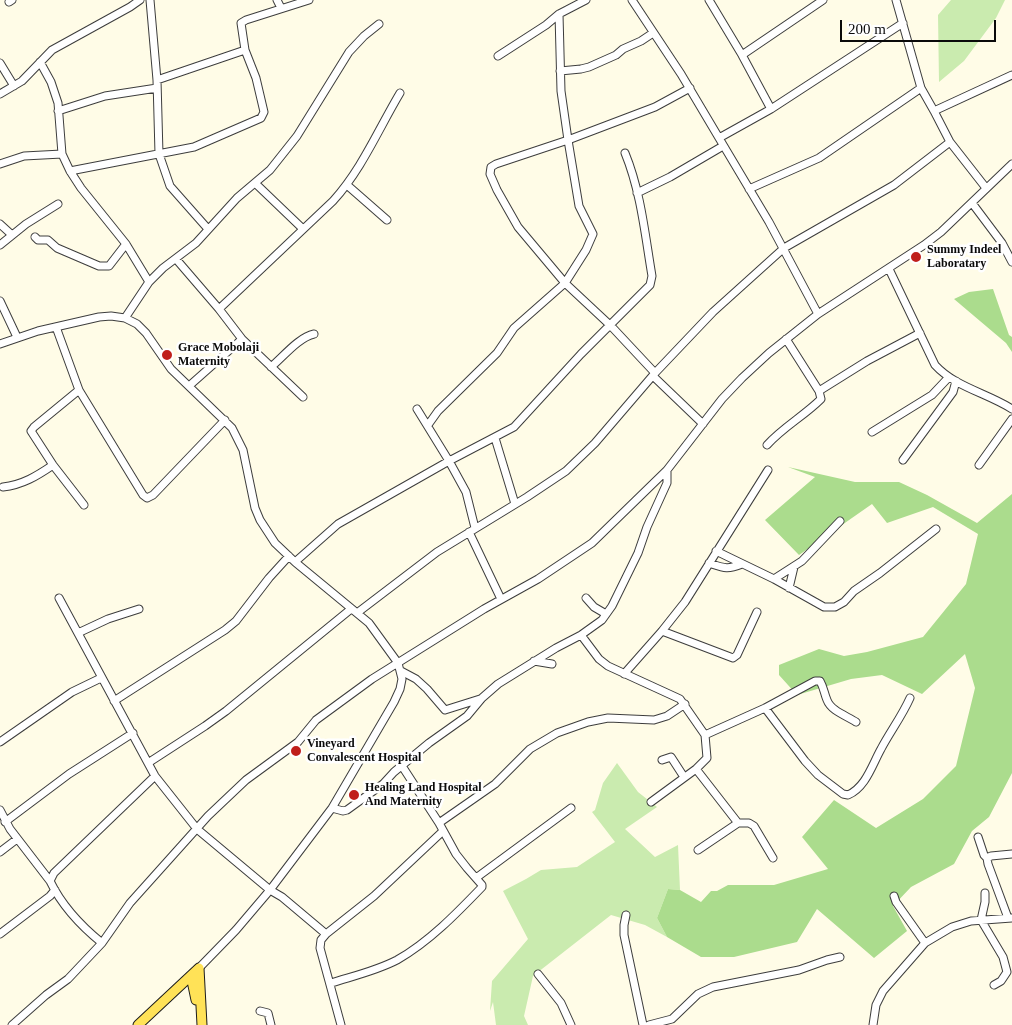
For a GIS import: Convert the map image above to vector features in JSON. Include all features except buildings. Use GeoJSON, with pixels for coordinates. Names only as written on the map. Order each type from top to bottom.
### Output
{"type":"FeatureCollection","features":[{"type":"Feature","properties":{"kind":"main road"},"geometry":{"type":"LineString","coordinates":[[138,1025],[199,968]]}},
{"type":"Feature","properties":{"kind":"main road"},"geometry":{"type":"LineString","coordinates":[[199,968],[202,1025]]}},
{"type":"Feature","properties":{"kind":"main road"},"geometry":{"type":"LineString","coordinates":[[191,976],[195,990],[198,1025]]}},
{"type":"Feature","properties":{"kind":"main road"},"geometry":{"type":"LineString","coordinates":[[180,987],[195,990]]}},
{"type":"Feature","properties":{"kind":"street"},"geometry":{"type":"LineString","coordinates":[[0,94],[32,73],[52,50],[140,0]]}},
{"type":"Feature","properties":{"kind":"street"},"geometry":{"type":"LineString","coordinates":[[150,0],[157,84],[159,154],[170,186],[208,229]]}},
{"type":"Feature","properties":{"kind":"street"},"geometry":{"type":"LineString","coordinates":[[277,0],[281,8]]}},
{"type":"Feature","properties":{"kind":"street"},"geometry":{"type":"LineString","coordinates":[[70,171],[202,144],[261,118],[264,112],[256,78],[245,50],[241,23],[309,0]]}},
{"type":"Feature","properties":{"kind":"street"},"geometry":{"type":"LineString","coordinates":[[498,56],[559,14],[586,0]]}},
{"type":"Feature","properties":{"kind":"street"},"geometry":{"type":"LineString","coordinates":[[632,0],[690,88],[784,248],[818,314]]}},
{"type":"Feature","properties":{"kind":"street"},"geometry":{"type":"LineString","coordinates":[[709,0],[771,109]]}},
{"type":"Feature","properties":{"kind":"street"},"geometry":{"type":"LineString","coordinates":[[742,55],[823,0]]}},
{"type":"Feature","properties":{"kind":"street"},"geometry":{"type":"LineString","coordinates":[[896,0],[922,88],[950,142],[986,188]]}},
{"type":"Feature","properties":{"kind":"street"},"geometry":{"type":"LineString","coordinates":[[428,425],[438,412],[497,353],[514,328],[565,283],[586,250],[593,234],[579,206],[568,140],[560,71],[559,14]]}},
{"type":"Feature","properties":{"kind":"street"},"geometry":{"type":"LineString","coordinates":[[718,138],[771,109],[903,22]]}},
{"type":"Feature","properties":{"kind":"street"},"geometry":{"type":"LineString","coordinates":[[125,318],[149,282],[163,268],[196,243],[237,198],[270,170],[296,136],[349,52],[379,24]]}},
{"type":"Feature","properties":{"kind":"street"},"geometry":{"type":"LineString","coordinates":[[560,71],[589,67],[616,55],[623,49],[653,33]]}},
{"type":"Feature","properties":{"kind":"street"},"geometry":{"type":"LineString","coordinates":[[58,111],[105,96],[157,84],[245,50]]}},
{"type":"Feature","properties":{"kind":"street"},"geometry":{"type":"LineString","coordinates":[[40,62],[51,82],[58,103],[62,154],[70,171],[81,188],[126,244],[149,282]]}},
{"type":"Feature","properties":{"kind":"street"},"geometry":{"type":"LineString","coordinates":[[0,63],[14,86]]}},
{"type":"Feature","properties":{"kind":"street"},"geometry":{"type":"LineString","coordinates":[[934,111],[1012,75]]}},
{"type":"Feature","properties":{"kind":"street"},"geometry":{"type":"LineString","coordinates":[[690,88],[655,107],[568,140],[496,164],[491,167],[490,174],[514,222],[565,283],[611,326],[702,424]]}},
{"type":"Feature","properties":{"kind":"street"},"geometry":{"type":"LineString","coordinates":[[749,189],[819,158],[922,88]]}},
{"type":"Feature","properties":{"kind":"street"},"geometry":{"type":"LineString","coordinates":[[219,309],[348,185],[400,93]]}},
{"type":"Feature","properties":{"kind":"street"},"geometry":{"type":"LineString","coordinates":[[148,763],[226,711],[354,611],[437,552],[566,470],[583,456],[654,374],[713,312],[784,248],[894,185],[950,142]]}},
{"type":"Feature","properties":{"kind":"street"},"geometry":{"type":"LineString","coordinates":[[637,193],[670,177],[723,146]]}},
{"type":"Feature","properties":{"kind":"street"},"geometry":{"type":"LineString","coordinates":[[295,562],[338,524],[514,427],[581,354],[644,291],[652,281],[637,193],[625,153]]}},
{"type":"Feature","properties":{"kind":"street"},"geometry":{"type":"LineString","coordinates":[[0,164],[24,156],[62,154]]}},
{"type":"Feature","properties":{"kind":"street"},"geometry":{"type":"LineString","coordinates":[[12,1025],[46,995],[68,979],[102,943],[130,903],[208,816],[246,780],[298,742],[316,720],[372,679],[400,667],[501,599],[538,579],[592,543],[667,470],[702,424],[742,378],[818,314],[890,269],[941,232],[1012,164]]}},
{"type":"Feature","properties":{"kind":"street"},"geometry":{"type":"LineString","coordinates":[[255,183],[303,229]]}},
{"type":"Feature","properties":{"kind":"street"},"geometry":{"type":"LineString","coordinates":[[348,185],[388,220]]}},
{"type":"Feature","properties":{"kind":"street"},"geometry":{"type":"LineString","coordinates":[[972,203],[1011,257]]}},
{"type":"Feature","properties":{"kind":"street"},"geometry":{"type":"LineString","coordinates":[[0,245],[26,224],[58,204]]}},
{"type":"Feature","properties":{"kind":"street"},"geometry":{"type":"LineString","coordinates":[[0,224],[12,235]]}},
{"type":"Feature","properties":{"kind":"street"},"geometry":{"type":"LineString","coordinates":[[35,237],[38,240],[48,240],[58,248],[99,266],[109,266],[126,244]]}},
{"type":"Feature","properties":{"kind":"street"},"geometry":{"type":"LineString","coordinates":[[176,259],[242,339],[302,397]]}},
{"type":"Feature","properties":{"kind":"street"},"geometry":{"type":"LineString","coordinates":[[890,269],[935,364],[943,373],[956,382],[1012,409]]}},
{"type":"Feature","properties":{"kind":"street"},"geometry":{"type":"LineString","coordinates":[[0,301],[18,337]]}},
{"type":"Feature","properties":{"kind":"street"},"geometry":{"type":"LineString","coordinates":[[0,344],[56,326],[99,317],[125,318],[137,324],[146,333],[171,369],[225,420],[239,438],[255,508],[267,533],[275,543],[376,631],[400,667],[427,689],[446,710],[482,698]]}},
{"type":"Feature","properties":{"kind":"street"},"geometry":{"type":"LineString","coordinates":[[56,326],[79,390],[147,498],[153,495],[225,420]]}},
{"type":"Feature","properties":{"kind":"street"},"geometry":{"type":"LineString","coordinates":[[819,390],[920,333]]}},
{"type":"Feature","properties":{"kind":"street"},"geometry":{"type":"LineString","coordinates":[[271,367],[299,341],[314,334]]}},
{"type":"Feature","properties":{"kind":"street"},"geometry":{"type":"LineString","coordinates":[[189,386],[242,339]]}},
{"type":"Feature","properties":{"kind":"street"},"geometry":{"type":"LineString","coordinates":[[767,445],[778,432],[792,424],[821,399],[819,390],[786,339]]}},
{"type":"Feature","properties":{"kind":"street"},"geometry":{"type":"LineString","coordinates":[[872,432],[932,394],[949,377]]}},
{"type":"Feature","properties":{"kind":"street"},"geometry":{"type":"LineString","coordinates":[[903,460],[953,392],[956,382]]}},
{"type":"Feature","properties":{"kind":"street"},"geometry":{"type":"LineString","coordinates":[[79,390],[31,431],[53,465],[84,505]]}},
{"type":"Feature","properties":{"kind":"street"},"geometry":{"type":"LineString","coordinates":[[417,409],[450,461],[466,492],[472,530],[501,599]]}},
{"type":"Feature","properties":{"kind":"street"},"geometry":{"type":"LineString","coordinates":[[979,465],[1012,419]]}},
{"type":"Feature","properties":{"kind":"street"},"geometry":{"type":"LineString","coordinates":[[495,438],[515,504]]}},
{"type":"Feature","properties":{"kind":"street"},"geometry":{"type":"LineString","coordinates":[[3,487],[12,486],[33,478],[53,465]]}},
{"type":"Feature","properties":{"kind":"street"},"geometry":{"type":"LineString","coordinates":[[332,808],[343,811],[347,810],[383,784],[429,743],[462,720],[482,698],[504,680],[581,635],[593,627],[606,614],[612,606],[635,559],[667,483],[667,470]]}},
{"type":"Feature","properties":{"kind":"street"},"geometry":{"type":"LineString","coordinates":[[624,674],[662,631],[689,596],[768,470]]}},
{"type":"Feature","properties":{"kind":"street"},"geometry":{"type":"LineString","coordinates":[[774,579],[794,568],[840,521]]}},
{"type":"Feature","properties":{"kind":"street"},"geometry":{"type":"LineString","coordinates":[[716,552],[774,579],[824,607],[834,607],[844,602],[854,591],[874,578],[936,529]]}},
{"type":"Feature","properties":{"kind":"street"},"geometry":{"type":"LineString","coordinates":[[114,701],[236,621],[269,578],[289,556]]}},
{"type":"Feature","properties":{"kind":"street"},"geometry":{"type":"LineString","coordinates":[[709,563],[730,569],[742,564]]}},
{"type":"Feature","properties":{"kind":"street"},"geometry":{"type":"LineString","coordinates":[[789,588],[794,568]]}},
{"type":"Feature","properties":{"kind":"street"},"geometry":{"type":"LineString","coordinates":[[59,598],[155,776],[197,829],[326,934]]}},
{"type":"Feature","properties":{"kind":"street"},"geometry":{"type":"LineString","coordinates":[[586,598],[594,607],[606,614]]}},
{"type":"Feature","properties":{"kind":"street"},"geometry":{"type":"LineString","coordinates":[[78,633],[108,619],[139,609]]}},
{"type":"Feature","properties":{"kind":"street"},"geometry":{"type":"LineString","coordinates":[[662,631],[733,658],[737,655],[757,612]]}},
{"type":"Feature","properties":{"kind":"street"},"geometry":{"type":"LineString","coordinates":[[581,635],[599,659],[608,666],[674,695],[685,704],[706,735],[707,758],[696,769],[651,802]]}},
{"type":"Feature","properties":{"kind":"street"},"geometry":{"type":"LineString","coordinates":[[534,661],[552,664]]}},
{"type":"Feature","properties":{"kind":"street"},"geometry":{"type":"LineString","coordinates":[[199,968],[236,930],[270,890],[332,808],[372,743],[394,702],[402,679],[400,667]]}},
{"type":"Feature","properties":{"kind":"street"},"geometry":{"type":"LineString","coordinates":[[0,742],[72,692],[101,678]]}},
{"type":"Feature","properties":{"kind":"street"},"geometry":{"type":"LineString","coordinates":[[706,735],[765,708],[811,682],[820,681],[826,699],[834,709],[856,722]]}},
{"type":"Feature","properties":{"kind":"street"},"geometry":{"type":"LineString","coordinates":[[765,708],[805,761],[818,774],[848,796],[854,793],[870,772],[881,748],[902,716],[910,698]]}},
{"type":"Feature","properties":{"kind":"street"},"geometry":{"type":"LineString","coordinates":[[439,824],[495,784],[530,749],[557,733],[588,722],[608,718],[654,720],[685,704]]}},
{"type":"Feature","properties":{"kind":"street"},"geometry":{"type":"LineString","coordinates":[[5,822],[70,774],[133,733]]}},
{"type":"Feature","properties":{"kind":"street"},"geometry":{"type":"LineString","coordinates":[[662,760],[671,757],[684,777]]}},
{"type":"Feature","properties":{"kind":"street"},"geometry":{"type":"LineString","coordinates":[[331,983],[379,968],[416,948],[482,888],[482,885],[456,854],[402,766]]}},
{"type":"Feature","properties":{"kind":"street"},"geometry":{"type":"LineString","coordinates":[[696,769],[738,823]]}},
{"type":"Feature","properties":{"kind":"street"},"geometry":{"type":"LineString","coordinates":[[50,881],[54,872],[155,776]]}},
{"type":"Feature","properties":{"kind":"street"},"geometry":{"type":"LineString","coordinates":[[476,878],[571,808]]}},
{"type":"Feature","properties":{"kind":"street"},"geometry":{"type":"LineString","coordinates":[[0,810],[5,822],[50,881],[75,919],[102,943]]}},
{"type":"Feature","properties":{"kind":"street"},"geometry":{"type":"LineString","coordinates":[[698,850],[738,823],[749,823],[754,826],[773,858]]}},
{"type":"Feature","properties":{"kind":"street"},"geometry":{"type":"LineString","coordinates":[[341,1025],[320,948],[321,940],[374,896],[443,831]]}},
{"type":"Feature","properties":{"kind":"street"},"geometry":{"type":"LineString","coordinates":[[873,1025],[876,1005],[883,991],[926,943],[952,927],[971,921],[1010,918],[978,837]]}},
{"type":"Feature","properties":{"kind":"street"},"geometry":{"type":"LineString","coordinates":[[0,852],[17,839]]}},
{"type":"Feature","properties":{"kind":"street"},"geometry":{"type":"LineString","coordinates":[[987,858],[1012,854]]}},
{"type":"Feature","properties":{"kind":"street"},"geometry":{"type":"LineString","coordinates":[[0,934],[50,896],[55,890]]}},
{"type":"Feature","properties":{"kind":"street"},"geometry":{"type":"LineString","coordinates":[[984,893],[985,902],[981,920],[1005,963],[1007,972],[1002,981],[994,985]]}},
{"type":"Feature","properties":{"kind":"street"},"geometry":{"type":"LineString","coordinates":[[894,896],[896,902],[926,943]]}},
{"type":"Feature","properties":{"kind":"street"},"geometry":{"type":"LineString","coordinates":[[626,915],[624,935],[643,1025]]}},
{"type":"Feature","properties":{"kind":"street"},"geometry":{"type":"LineString","coordinates":[[649,1025],[674,1022],[698,994],[713,987],[799,970],[840,957]]}},
{"type":"Feature","properties":{"kind":"street"},"geometry":{"type":"LineString","coordinates":[[538,974],[561,1003],[571,1025]]}},
{"type":"Feature","properties":{"kind":"street"},"geometry":{"type":"LineString","coordinates":[[260,1011],[268,1013],[271,1025]]}},
{"type":"Feature","properties":{"kind":"green space"},"geometry":{"type":"Polygon","coordinates":[[[951,0],[1005,0],[996,18],[964,61],[939,82],[938,15],[951,0]]]}},
{"type":"Feature","properties":{"kind":"green space"},"geometry":{"type":"Polygon","coordinates":[[[993,289],[1009,335],[1012,337],[1012,352],[1006,343],[954,299],[969,292],[993,289]]]}},
{"type":"Feature","properties":{"kind":"green space"},"geometry":{"type":"Polygon","coordinates":[[[788,467],[855,482],[899,482],[927,495],[977,523],[1012,494],[1012,773],[989,817],[972,831],[954,864],[911,887],[893,906],[907,931],[874,958],[817,909],[797,942],[734,957],[701,957],[667,937],[657,918],[668,889],[680,890],[701,902],[711,891],[717,891],[728,885],[774,885],[828,869],[802,837],[834,800],[876,828],[923,799],[956,766],[975,688],[965,654],[922,694],[882,675],[851,679],[797,695],[779,675],[779,665],[819,649],[844,656],[923,637],[966,584],[978,534],[933,507],[887,523],[872,504],[799,555],[765,520],[815,477],[788,467]]]}},
{"type":"Feature","properties":{"kind":"green space"},"geometry":{"type":"Polygon","coordinates":[[[617,763],[638,792],[657,807],[625,829],[655,857],[678,845],[680,890],[668,889],[657,918],[667,937],[645,925],[611,915],[533,976],[524,1016],[528,1025],[496,1025],[493,1002],[490,1011],[492,981],[528,939],[503,891],[541,870],[577,867],[615,842],[592,812],[595,810],[603,783],[617,763]]]}},
{"type":"Feature","properties":{"kind":"place","name":"Summy Indeel Laboratary"},"geometry":{"type":"Point","coordinates":[916,257]}},
{"type":"Feature","properties":{"kind":"place","name":"Grace Mobolaji Maternity"},"geometry":{"type":"Point","coordinates":[167,355]}},
{"type":"Feature","properties":{"kind":"place","name":"Vineyard Convalescent Hospital"},"geometry":{"type":"Point","coordinates":[296,751]}},
{"type":"Feature","properties":{"kind":"place","name":"Healing Land Hospital And Maternity"},"geometry":{"type":"Point","coordinates":[354,795]}}]}
